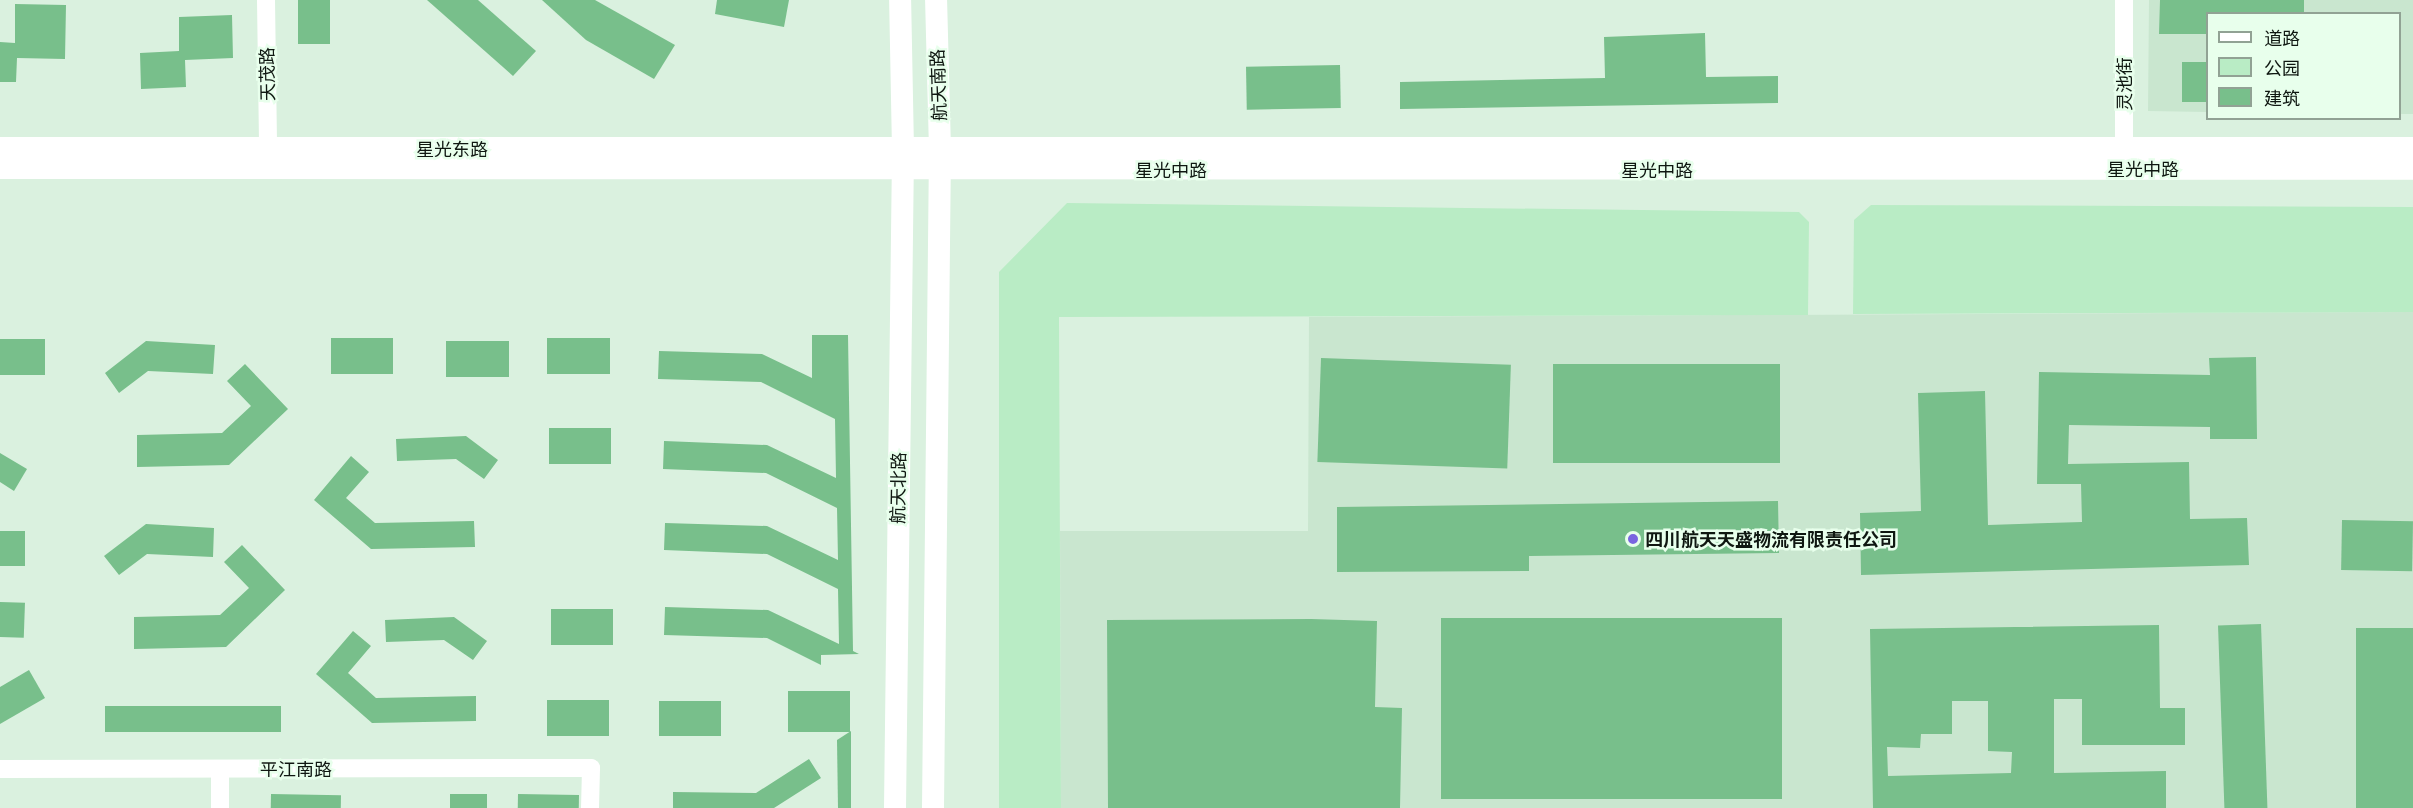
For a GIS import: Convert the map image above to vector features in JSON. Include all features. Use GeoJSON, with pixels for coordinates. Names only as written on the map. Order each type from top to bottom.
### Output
{"type":"FeatureCollection","features":[{"type":"Feature","properties":{"kind":"main road","name":"航天南路"},"geometry":{"type":"LineString","coordinates":[[900,0],[902,158]]}},
{"type":"Feature","properties":{"kind":"main road","name":"航天南路"},"geometry":{"type":"LineString","coordinates":[[936,0],[940,160]]}},
{"type":"Feature","properties":{"kind":"main road","name":"星光东路"},"geometry":{"type":"LineString","coordinates":[[0,148],[268,149],[902,158]]}},
{"type":"Feature","properties":{"kind":"main road","name":"星光中路"},"geometry":{"type":"LineString","coordinates":[[2124,159],[2413,148]]}},
{"type":"Feature","properties":{"kind":"main road","name":"星光东路"},"geometry":{"type":"LineString","coordinates":[[0,168],[902,158]]}},
{"type":"Feature","properties":{"kind":"main road","name":"星光中路"},"geometry":{"type":"LineString","coordinates":[[902,158],[940,160],[2124,159],[2413,169]]}},
{"type":"Feature","properties":{"kind":"main road","name":"航天北路"},"geometry":{"type":"LineString","coordinates":[[895,808],[902,158]]}},
{"type":"Feature","properties":{"kind":"main road"},"geometry":{"type":"LineString","coordinates":[[933,808],[940,160]]}},
{"type":"Feature","properties":{"kind":"street","name":"天茂路"},"geometry":{"type":"LineString","coordinates":[[266,0],[268,149]]}},
{"type":"Feature","properties":{"kind":"street","name":"灵池街"},"geometry":{"type":"LineString","coordinates":[[2124,0],[2124,159]]}},
{"type":"Feature","properties":{"kind":"street","name":"平江南路"},"geometry":{"type":"LineString","coordinates":[[0,769],[591,768],[590,808]]}},
{"type":"Feature","properties":{"kind":"street"},"geometry":{"type":"LineString","coordinates":[[220,769],[220,808]]}},
{"type":"Feature","properties":{"kind":"shaded area"},"geometry":{"type":"Polygon","coordinates":[[[2149,0],[2413,0],[2413,114],[2401,114],[2401,12],[2206,12],[2206,112],[2148,111],[2149,0]]]}},
{"type":"Feature","properties":{"kind":"shaded area"},"geometry":{"type":"Polygon","coordinates":[[[2413,312],[2413,808],[1061,808],[1060,531],[1308,531],[1309,317],[2413,312]]]}},
{"type":"Feature","properties":{"kind":"green space"},"geometry":{"type":"Polygon","coordinates":[[[1067,203],[1799,212],[1809,222],[1808,315],[1059,317],[1061,808],[999,808],[999,272],[1067,203]]]}},
{"type":"Feature","properties":{"kind":"green space"},"geometry":{"type":"Polygon","coordinates":[[[1871,205],[2413,207],[2413,312],[1853,314],[1854,220],[1871,205]]]}},
{"type":"Feature","properties":{"kind":"building"},"geometry":{"type":"Polygon","coordinates":[[[298,0],[330,0],[330,44],[298,44],[298,0]]]}},
{"type":"Feature","properties":{"kind":"building"},"geometry":{"type":"Polygon","coordinates":[[[427,0],[478,0],[536,51],[513,76],[427,0]]]}},
{"type":"Feature","properties":{"kind":"building"},"geometry":{"type":"Polygon","coordinates":[[[542,0],[595,0],[675,45],[654,79],[586,40],[542,0]]]}},
{"type":"Feature","properties":{"kind":"building"},"geometry":{"type":"Polygon","coordinates":[[[717,0],[789,0],[784,27],[715,14],[717,0]]]}},
{"type":"Feature","properties":{"kind":"building"},"geometry":{"type":"Polygon","coordinates":[[[2160,0],[2304,0],[2304,12],[2206,12],[2206,34],[2159,34],[2160,0]]]}},
{"type":"Feature","properties":{"kind":"building"},"geometry":{"type":"Polygon","coordinates":[[[15,4],[66,5],[65,59],[17,58],[16,82],[0,82],[0,42],[15,43],[15,4]]]}},
{"type":"Feature","properties":{"kind":"building"},"geometry":{"type":"Polygon","coordinates":[[[232,15],[233,58],[185,60],[186,87],[141,89],[140,53],[179,51],[179,17],[232,15]]]}},
{"type":"Feature","properties":{"kind":"building"},"geometry":{"type":"Polygon","coordinates":[[[1705,33],[1706,77],[1778,76],[1778,103],[1400,109],[1400,82],[1605,78],[1604,37],[1705,33]]]}},
{"type":"Feature","properties":{"kind":"building"},"geometry":{"type":"Polygon","coordinates":[[[2182,62],[2206,62],[2206,102],[2182,102],[2182,62]]]}},
{"type":"Feature","properties":{"kind":"building"},"geometry":{"type":"Polygon","coordinates":[[[1340,65],[1341,108],[1247,110],[1246,67],[1340,65]]]}},
{"type":"Feature","properties":{"kind":"building"},"geometry":{"type":"Polygon","coordinates":[[[812,335],[848,335],[853,651],[859,654],[821,655],[821,665],[767,638],[664,635],[665,607],[768,610],[839,644],[838,589],[767,554],[664,550],[665,523],[767,526],[838,560],[837,508],[766,473],[663,469],[664,441],[767,445],[836,478],[835,419],[761,382],[658,379],[659,351],[762,354],[812,378],[812,335]]]}},
{"type":"Feature","properties":{"kind":"building"},"geometry":{"type":"Polygon","coordinates":[[[331,338],[393,338],[393,374],[331,374],[331,338]]]}},
{"type":"Feature","properties":{"kind":"building"},"geometry":{"type":"Polygon","coordinates":[[[547,338],[610,338],[610,374],[547,374],[547,338]]]}},
{"type":"Feature","properties":{"kind":"building"},"geometry":{"type":"Polygon","coordinates":[[[0,339],[45,339],[45,375],[0,375],[0,339]]]}},
{"type":"Feature","properties":{"kind":"building"},"geometry":{"type":"Polygon","coordinates":[[[146,341],[215,345],[213,374],[148,371],[119,393],[105,373],[146,341]]]}},
{"type":"Feature","properties":{"kind":"building"},"geometry":{"type":"Polygon","coordinates":[[[446,341],[509,341],[509,377],[446,377],[446,341]]]}},
{"type":"Feature","properties":{"kind":"building"},"geometry":{"type":"Polygon","coordinates":[[[2256,357],[2257,439],[2210,439],[2210,427],[2069,425],[2068,464],[2189,462],[2190,519],[2247,518],[2249,565],[1861,575],[1860,513],[1921,511],[1918,393],[1985,391],[1988,525],[2082,522],[2081,484],[2037,484],[2039,372],[2210,375],[2209,358],[2256,357]]]}},
{"type":"Feature","properties":{"kind":"building"},"geometry":{"type":"Polygon","coordinates":[[[1321,358],[1511,365],[1507,469],[1317,462],[1321,358]]]}},
{"type":"Feature","properties":{"kind":"building"},"geometry":{"type":"Polygon","coordinates":[[[245,364],[288,409],[229,465],[137,467],[137,435],[222,433],[251,406],[227,381],[245,364]]]}},
{"type":"Feature","properties":{"kind":"building"},"geometry":{"type":"Polygon","coordinates":[[[1553,364],[1780,364],[1780,463],[1553,463],[1553,364]]]}},
{"type":"Feature","properties":{"kind":"building"},"geometry":{"type":"Polygon","coordinates":[[[549,428],[611,428],[611,464],[549,464],[549,428]]]}},
{"type":"Feature","properties":{"kind":"building"},"geometry":{"type":"Polygon","coordinates":[[[466,436],[498,460],[484,479],[456,459],[397,461],[396,439],[466,436]]]}},
{"type":"Feature","properties":{"kind":"building"},"geometry":{"type":"Polygon","coordinates":[[[0,453],[27,469],[14,491],[0,482],[0,453]]]}},
{"type":"Feature","properties":{"kind":"building"},"geometry":{"type":"Polygon","coordinates":[[[351,456],[369,472],[346,498],[375,523],[474,521],[475,547],[371,549],[314,500],[351,456]]]}},
{"type":"Feature","properties":{"kind":"building"},"geometry":{"type":"Polygon","coordinates":[[[1778,501],[1779,553],[1529,556],[1529,571],[1337,572],[1337,507],[1778,501]]]}},
{"type":"Feature","properties":{"kind":"building"},"geometry":{"type":"Polygon","coordinates":[[[2342,520],[2413,521],[2412,571],[2341,570],[2342,520]]]}},
{"type":"Feature","properties":{"kind":"building"},"geometry":{"type":"Polygon","coordinates":[[[146,524],[214,528],[213,557],[147,554],[119,575],[104,556],[146,524]]]}},
{"type":"Feature","properties":{"kind":"building"},"geometry":{"type":"Polygon","coordinates":[[[0,531],[25,531],[25,566],[0,566],[0,531]]]}},
{"type":"Feature","properties":{"kind":"building"},"geometry":{"type":"Polygon","coordinates":[[[242,545],[285,590],[226,647],[134,649],[134,617],[220,615],[249,588],[224,562],[242,545]]]}},
{"type":"Feature","properties":{"kind":"building"},"geometry":{"type":"Polygon","coordinates":[[[0,602],[25,603],[24,638],[0,637],[0,602]]]}},
{"type":"Feature","properties":{"kind":"building"},"geometry":{"type":"Polygon","coordinates":[[[551,609],[613,609],[613,645],[551,645],[551,609]]]}},
{"type":"Feature","properties":{"kind":"building"},"geometry":{"type":"Polygon","coordinates":[[[454,617],[487,641],[473,660],[444,640],[386,642],[385,620],[454,617]]]}},
{"type":"Feature","properties":{"kind":"building"},"geometry":{"type":"Polygon","coordinates":[[[1441,618],[1782,618],[1782,799],[1441,799],[1441,618]]]}},
{"type":"Feature","properties":{"kind":"building"},"geometry":{"type":"Polygon","coordinates":[[[1107,620],[1377,621],[1375,707],[1402,708],[1400,808],[1108,808],[1107,620]]]}},
{"type":"Feature","properties":{"kind":"building"},"geometry":{"type":"Polygon","coordinates":[[[2261,624],[2267,808],[2224,808],[2218,626],[2261,624]]]}},
{"type":"Feature","properties":{"kind":"building"},"geometry":{"type":"Polygon","coordinates":[[[2159,625],[2160,708],[2185,708],[2185,745],[2082,745],[2082,699],[2054,699],[2054,773],[2166,771],[2166,808],[1873,808],[1870,629],[2159,625]],[[1952,701],[1952,734],[1921,734],[1920,748],[1887,747],[1888,776],[2011,773],[2012,752],[1988,751],[1988,701],[1952,701]]]}},
{"type":"Feature","properties":{"kind":"building"},"geometry":{"type":"Polygon","coordinates":[[[2356,628],[2413,628],[2413,808],[2356,808],[2356,628]]]}},
{"type":"Feature","properties":{"kind":"building"},"geometry":{"type":"Polygon","coordinates":[[[353,631],[371,646],[348,673],[376,698],[476,696],[476,721],[372,723],[316,674],[353,631]]]}},
{"type":"Feature","properties":{"kind":"building"},"geometry":{"type":"Polygon","coordinates":[[[29,670],[45,698],[0,724],[0,687],[29,670]]]}},
{"type":"Feature","properties":{"kind":"building"},"geometry":{"type":"Polygon","coordinates":[[[788,691],[850,691],[850,732],[788,732],[788,691]]]}},
{"type":"Feature","properties":{"kind":"building"},"geometry":{"type":"Polygon","coordinates":[[[547,700],[609,700],[609,736],[547,736],[547,700]]]}},
{"type":"Feature","properties":{"kind":"building"},"geometry":{"type":"Polygon","coordinates":[[[659,701],[721,701],[721,736],[659,736],[659,701]]]}},
{"type":"Feature","properties":{"kind":"building"},"geometry":{"type":"Polygon","coordinates":[[[105,706],[281,706],[281,732],[105,732],[105,706]]]}},
{"type":"Feature","properties":{"kind":"building"},"geometry":{"type":"Polygon","coordinates":[[[851,731],[851,808],[838,808],[837,740],[851,731]]]}},
{"type":"Feature","properties":{"kind":"building"},"geometry":{"type":"Polygon","coordinates":[[[809,759],[821,778],[774,808],[673,808],[673,792],[756,793],[809,759]]]}},
{"type":"Feature","properties":{"kind":"building"},"geometry":{"type":"Polygon","coordinates":[[[271,794],[341,795],[341,808],[271,808],[271,794]]]}},
{"type":"Feature","properties":{"kind":"building"},"geometry":{"type":"Polygon","coordinates":[[[450,794],[487,794],[487,808],[450,808],[450,794]]]}},
{"type":"Feature","properties":{"kind":"building"},"geometry":{"type":"Polygon","coordinates":[[[518,794],[579,795],[579,808],[518,808],[518,794]]]}},
{"type":"Feature","properties":{"kind":"place","name":"四川航天天盛物流有限责任公司"},"geometry":{"type":"Point","coordinates":[1633,539]}}]}
